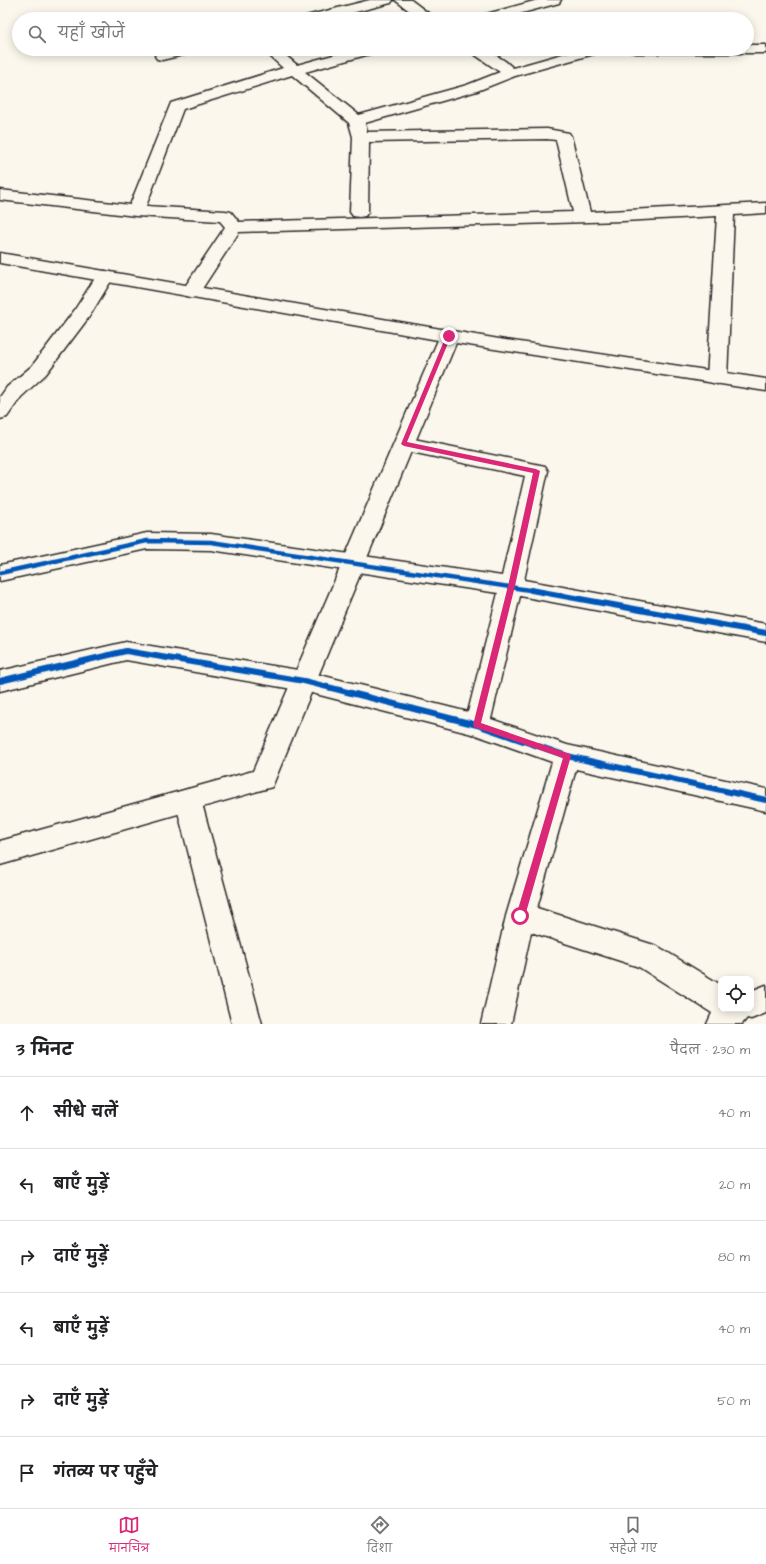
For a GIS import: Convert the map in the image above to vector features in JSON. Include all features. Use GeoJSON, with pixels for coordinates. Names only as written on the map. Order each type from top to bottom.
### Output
{"type":"FeatureCollection","features":[{"type":"Feature","properties":{"kind":"street"},"geometry":{"type":"LineString","coordinates":[[339,12],[386,0]]}},
{"type":"Feature","properties":{"kind":"street"},"geometry":{"type":"LineString","coordinates":[[402,0],[419,12]]}},
{"type":"Feature","properties":{"kind":"street"},"geometry":{"type":"LineString","coordinates":[[510,12],[554,0]]}},
{"type":"Feature","properties":{"kind":"street"},"geometry":{"type":"LineString","coordinates":[[754,49],[766,49]]}},
{"type":"Feature","properties":{"kind":"street"},"geometry":{"type":"LineString","coordinates":[[277,56],[356,121],[361,137],[358,212]]}},
{"type":"Feature","properties":{"kind":"street"},"geometry":{"type":"LineString","coordinates":[[136,211],[176,106],[294,70],[346,56]]}},
{"type":"Feature","properties":{"kind":"street"},"geometry":{"type":"LineString","coordinates":[[487,56],[500,64],[510,73]]}},
{"type":"Feature","properties":{"kind":"street"},"geometry":{"type":"LineString","coordinates":[[356,121],[472,88],[510,73],[571,56]]}},
{"type":"Feature","properties":{"kind":"street"},"geometry":{"type":"LineString","coordinates":[[361,137],[547,134],[563,136],[583,217]]}},
{"type":"Feature","properties":{"kind":"street"},"geometry":{"type":"LineString","coordinates":[[0,195],[136,211],[225,216],[234,227]]}},
{"type":"Feature","properties":{"kind":"street"},"geometry":{"type":"LineString","coordinates":[[234,227],[583,217],[766,208]]}},
{"type":"Feature","properties":{"kind":"street"},"geometry":{"type":"LineString","coordinates":[[717,378],[726,216],[722,211]]}},
{"type":"Feature","properties":{"kind":"street"},"geometry":{"type":"LineString","coordinates":[[191,291],[234,227]]}},
{"type":"Feature","properties":{"kind":"street"},"geometry":{"type":"LineString","coordinates":[[0,258],[449,336],[766,385]]}},
{"type":"Feature","properties":{"kind":"street"},"geometry":{"type":"LineString","coordinates":[[0,412],[14,392],[38,370],[82,313],[104,276]]}},
{"type":"Feature","properties":{"kind":"street"},"geometry":{"type":"LineString","coordinates":[[0,853],[263,779],[449,336]]}},
{"type":"Feature","properties":{"kind":"street"},"geometry":{"type":"LineString","coordinates":[[404,444],[536,471],[512,586],[477,725]]}},
{"type":"Feature","properties":{"kind":"street"},"geometry":{"type":"LineString","coordinates":[[0,573],[147,541],[211,542],[512,586],[766,633]]}},
{"type":"Feature","properties":{"kind":"street"},"geometry":{"type":"LineString","coordinates":[[0,681],[126,651],[304,681],[477,725],[567,756],[766,800]]}},
{"type":"Feature","properties":{"kind":"street"},"geometry":{"type":"LineString","coordinates":[[496,1024],[520,916],[567,756]]}},
{"type":"Feature","properties":{"kind":"street"},"geometry":{"type":"LineString","coordinates":[[188,800],[247,1024]]}},
{"type":"Feature","properties":{"kind":"street"},"geometry":{"type":"LineString","coordinates":[[520,916],[647,956],[718,1001]]}},
{"type":"Feature","properties":{"kind":"street"},"geometry":{"type":"LineString","coordinates":[[754,1003],[766,999]]}},
{"type":"Feature","properties":{"kind":"cycle path"},"geometry":{"type":"LineString","coordinates":[[0,573],[147,541],[211,542],[511,586],[766,633]]}},
{"type":"Feature","properties":{"kind":"cycle path"},"geometry":{"type":"LineString","coordinates":[[0,681],[126,651],[304,681],[477,725],[567,756],[766,800]]}},
{"type":"Feature","properties":{"kind":"route"},"geometry":{"type":"LineString","coordinates":[[449,336],[404,444],[536,471],[512,586],[477,725],[567,756],[520,916]]}}]}
